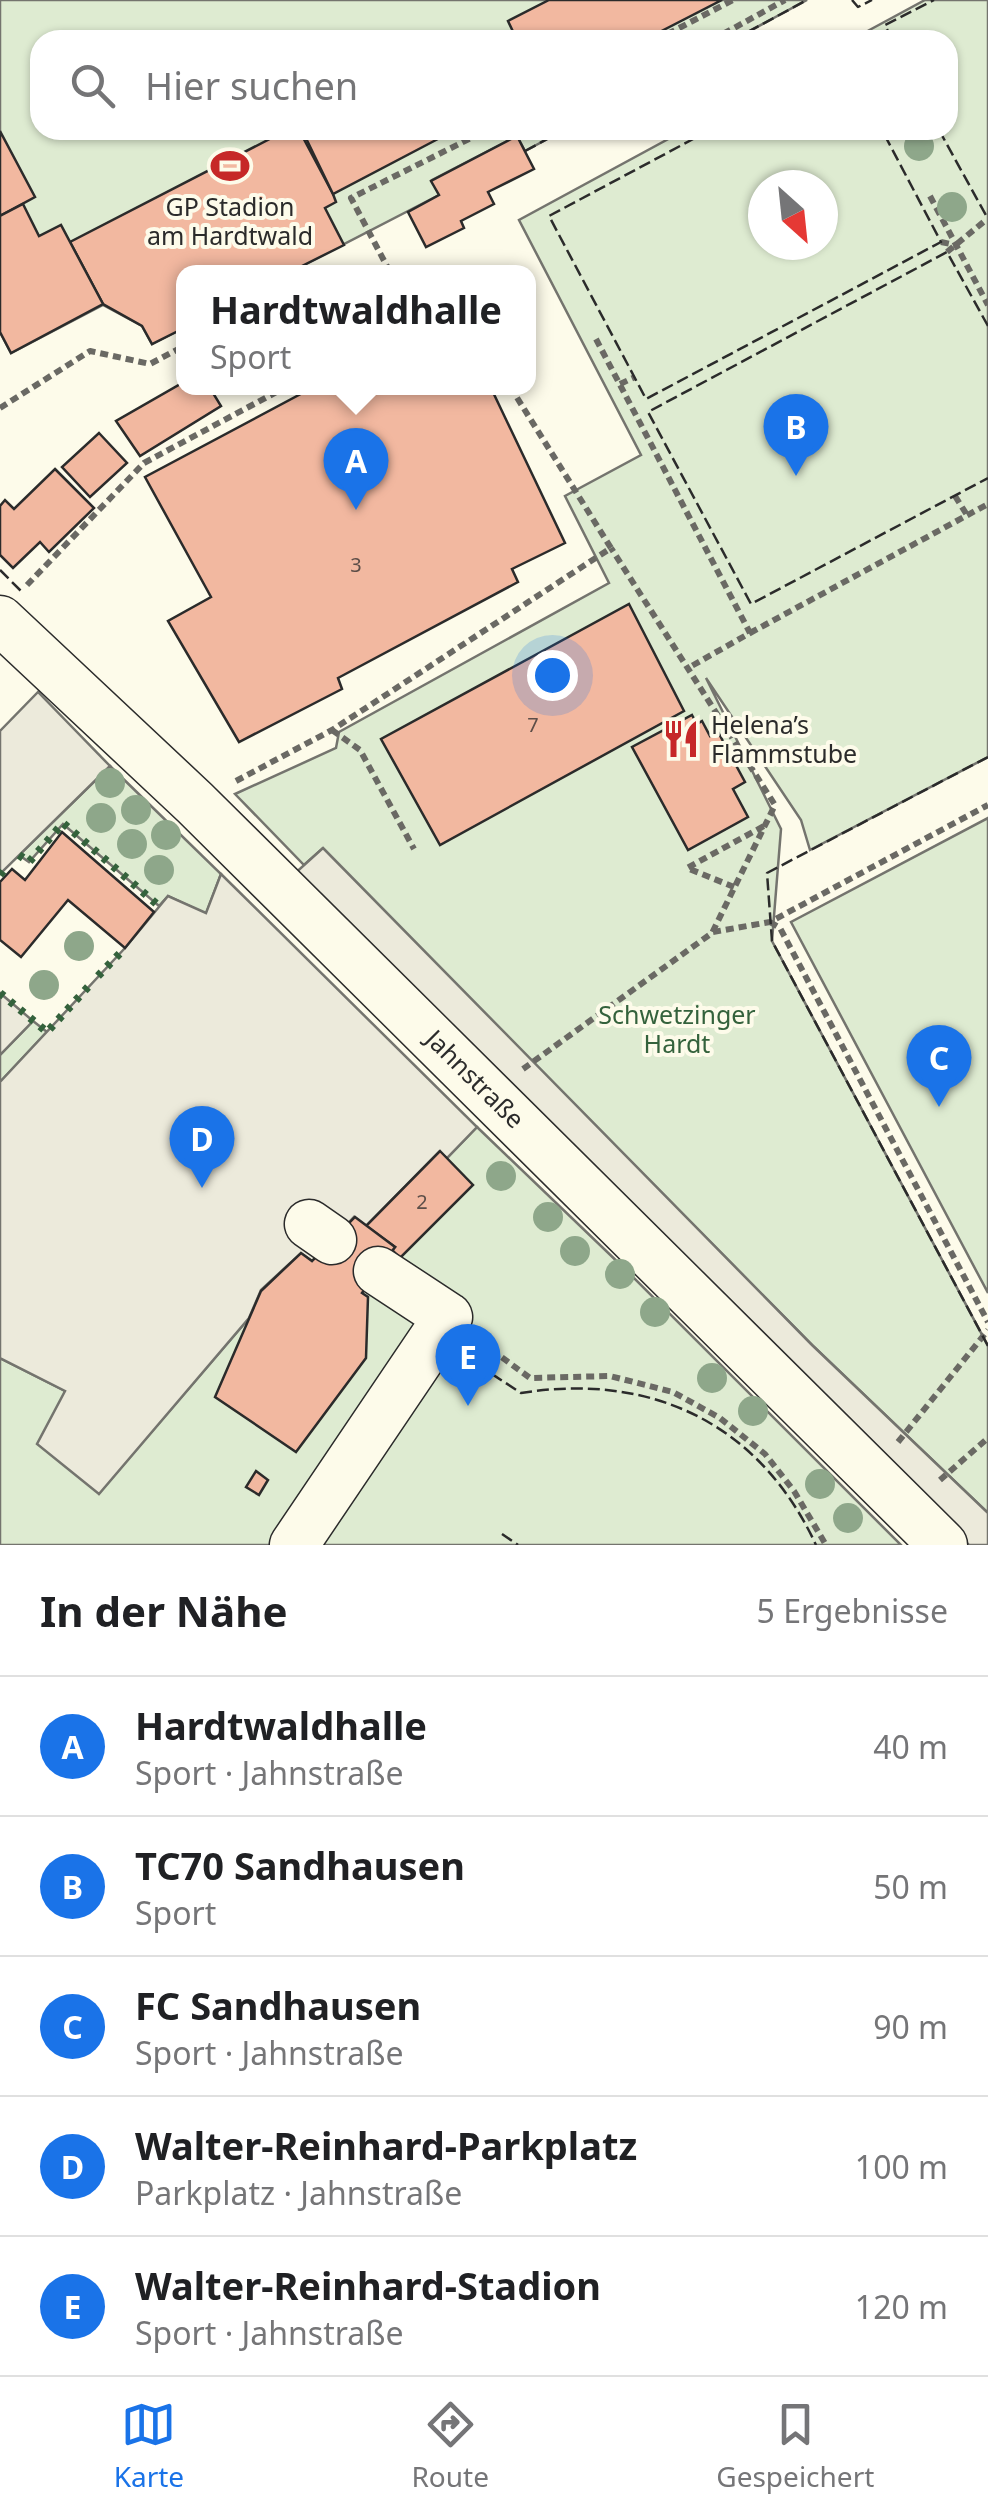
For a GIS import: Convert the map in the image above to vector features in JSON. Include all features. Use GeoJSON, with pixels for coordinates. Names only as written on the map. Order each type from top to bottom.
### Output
{"type":"FeatureCollection","features":[{"type":"Feature","properties":{"kind":"street","name":"Jahnstraße"},"geometry":{"type":"LineString","coordinates":[[5,624],[490,1093],[943,1545]]}},
{"type":"Feature","properties":{"kind":"street"},"geometry":{"type":"LineString","coordinates":[[294,1545],[448,1318],[378,1272]]}},
{"type":"Feature","properties":{"kind":"path"},"geometry":{"type":"LineString","coordinates":[[675,30],[733,0]]}},
{"type":"Feature","properties":{"kind":"path"},"geometry":{"type":"LineString","coordinates":[[730,30],[785,0]]}},
{"type":"Feature","properties":{"kind":"path"},"geometry":{"type":"LineString","coordinates":[[386,265],[351,198],[467,140]]}},
{"type":"Feature","properties":{"kind":"path"},"geometry":{"type":"LineString","coordinates":[[930,196],[988,305]]}},
{"type":"Feature","properties":{"kind":"path"},"geometry":{"type":"LineString","coordinates":[[947,252],[986,220]]}},
{"type":"Feature","properties":{"kind":"path"},"geometry":{"type":"LineString","coordinates":[[942,242],[956,246]]}},
{"type":"Feature","properties":{"kind":"path"},"geometry":{"type":"LineString","coordinates":[[596,339],[750,633]]}},
{"type":"Feature","properties":{"kind":"path"},"geometry":{"type":"LineString","coordinates":[[0,408],[90,351],[150,364],[176,350]]}},
{"type":"Feature","properties":{"kind":"path"},"geometry":{"type":"LineString","coordinates":[[620,384],[634,377]]}},
{"type":"Feature","properties":{"kind":"path"},"geometry":{"type":"LineString","coordinates":[[5,624],[21,591],[144,463],[271,395]]}},
{"type":"Feature","properties":{"kind":"path"},"geometry":{"type":"LineString","coordinates":[[515,395],[775,805],[712,932]]}},
{"type":"Feature","properties":{"kind":"path"},"geometry":{"type":"LineString","coordinates":[[955,496],[967,515]]}},
{"type":"Feature","properties":{"kind":"path"},"geometry":{"type":"LineString","coordinates":[[688,668],[988,504]]}},
{"type":"Feature","properties":{"kind":"path"},"geometry":{"type":"LineString","coordinates":[[194,803],[332,730],[612,548]]}},
{"type":"Feature","properties":{"kind":"path"},"geometry":{"type":"LineString","coordinates":[[332,730],[360,750],[414,849]]}},
{"type":"Feature","properties":{"kind":"path"},"geometry":{"type":"LineString","coordinates":[[490,1093],[712,932],[770,922],[988,805]]}},
{"type":"Feature","properties":{"kind":"path"},"geometry":{"type":"LineString","coordinates":[[734,887],[687,868],[765,825]]}},
{"type":"Feature","properties":{"kind":"path"},"geometry":{"type":"LineString","coordinates":[[770,922],[780,928],[988,1326],[872,1474]]}},
{"type":"Feature","properties":{"kind":"path"},"geometry":{"type":"LineString","coordinates":[[448,1318],[530,1378],[610,1376],[673,1392],[720,1418],[765,1454],[794,1491],[826,1545]]}},
{"type":"Feature","properties":{"kind":"path"},"geometry":{"type":"LineString","coordinates":[[908,1510],[988,1438]]}},
{"type":"Feature","properties":{"kind":"green space","name":"GP Stadion am Hardtwald"},"geometry":{"type":"Polygon","coordinates":[[[0,0],[807,0],[752,30],[30,30],[30,140],[509,140],[432,180],[439,195],[304,265],[176,265],[176,332],[152,344],[142,326],[103,305],[11,353],[0,332],[0,0]]]}},
{"type":"Feature","properties":{"kind":"green space","name":"Schwetzinger Hardt"},"geometry":{"type":"Polygon","coordinates":[[[925,0],[988,0],[988,757],[810,850],[801,820],[706,678],[781,829],[772,941],[988,1346],[988,1513],[812,1345],[322,849],[304,865],[235,794],[336,748],[339,732],[609,583],[565,496],[641,455],[519,220],[667,140],[958,140],[958,30],[870,30],[925,0]]]}},
{"type":"Feature","properties":{"kind":"green space","name":"GP Stadion am Hardtwald"},"geometry":{"type":"Polygon","coordinates":[[[519,140],[545,140],[525,151],[519,140]]]}},
{"type":"Feature","properties":{"kind":"green space"},"geometry":{"type":"Polygon","coordinates":[[[110,766],[221,874],[206,914],[168,896],[159,906],[63,824],[29,862],[19,855],[110,766]]]}},
{"type":"Feature","properties":{"kind":"green space"},"geometry":{"type":"Polygon","coordinates":[[[988,818],[988,1293],[791,922],[988,818]]]}},
{"type":"Feature","properties":{"kind":"green space"},"geometry":{"type":"Polygon","coordinates":[[[33,1021],[47,1032],[0,1082],[0,1055],[33,1021]]]}},
{"type":"Feature","properties":{"kind":"green space"},"geometry":{"type":"Polygon","coordinates":[[[477,1127],[901,1545],[0,1545],[0,1358],[65,1391],[99,1493],[249,1318],[261,1291],[301,1253],[313,1260],[355,1217],[366,1225],[440,1151],[447,1158],[477,1127]]]}},
{"type":"Feature","properties":{"kind":"shaded area"},"geometry":{"type":"Polygon","coordinates":[[[38,692],[110,766],[0,874],[0,731],[38,692]]]}},
{"type":"Feature","properties":{"kind":"shaded area"},"geometry":{"type":"Polygon","coordinates":[[[323,848],[812,1345],[988,1513],[988,1545],[969,1545],[954,1531],[292,876],[323,848]]]}},
{"type":"Feature","properties":{"kind":"shaded area"},"geometry":{"type":"Polygon","coordinates":[[[221,874],[477,1127],[447,1158],[439,1152],[366,1226],[354,1217],[312,1261],[301,1253],[261,1290],[249,1318],[99,1494],[37,1444],[65,1391],[0,1358],[0,1082],[168,896],[206,913],[221,874]]]}},
{"type":"Feature","properties":{"kind":"shaded area"},"geometry":{"type":"Polygon","coordinates":[[[0,993],[33,1021],[0,1055],[0,993]]]}},
{"type":"Feature","properties":{"kind":"building"},"geometry":{"type":"Polygon","coordinates":[[[549,0],[722,0],[664,30],[512,30],[508,21],[549,0]]]}},
{"type":"Feature","properties":{"kind":"building"},"geometry":{"type":"Polygon","coordinates":[[[0,131],[35,197],[0,216],[0,131]]]}},
{"type":"Feature","properties":{"kind":"building"},"geometry":{"type":"Polygon","coordinates":[[[268,140],[304,140],[333,194],[336,202],[325,208],[344,245],[304,265],[176,265],[176,332],[152,344],[142,326],[103,304],[70,242],[268,140]]]}},
{"type":"Feature","properties":{"kind":"building"},"geometry":{"type":"Polygon","coordinates":[[[307,140],[436,140],[333,194],[307,140]]]}},
{"type":"Feature","properties":{"kind":"building"},"geometry":{"type":"Polygon","coordinates":[[[509,140],[519,140],[534,169],[488,192],[494,204],[461,221],[464,228],[426,247],[408,212],[439,195],[431,181],[509,140]]]}},
{"type":"Feature","properties":{"kind":"building"},"geometry":{"type":"Polygon","coordinates":[[[23,204],[39,236],[61,225],[103,304],[11,353],[0,332],[0,216],[23,204]]]}},
{"type":"Feature","properties":{"kind":"building"},"geometry":{"type":"Polygon","coordinates":[[[176,387],[176,395],[214,395],[221,406],[140,456],[116,421],[176,387]]]}},
{"type":"Feature","properties":{"kind":"building"},"geometry":{"type":"Polygon","coordinates":[[[299,395],[494,395],[565,543],[512,569],[518,582],[338,678],[342,689],[239,742],[168,621],[211,597],[145,477],[299,395]]]}},
{"type":"Feature","properties":{"kind":"building"},"geometry":{"type":"Polygon","coordinates":[[[99,433],[127,463],[90,497],[62,467],[99,433]]]}},
{"type":"Feature","properties":{"kind":"building"},"geometry":{"type":"Polygon","coordinates":[[[55,469],[94,508],[49,552],[40,542],[13,568],[0,555],[0,506],[5,500],[14,509],[55,469]]]}},
{"type":"Feature","properties":{"kind":"building"},"geometry":{"type":"Polygon","coordinates":[[[629,604],[684,711],[440,845],[381,739],[629,604]]]}},
{"type":"Feature","properties":{"kind":"building"},"geometry":{"type":"Polygon","coordinates":[[[692,715],[697,724],[702,721],[710,736],[718,732],[745,782],[733,789],[748,817],[688,850],[632,747],[692,715]]]}},
{"type":"Feature","properties":{"kind":"building"},"geometry":{"type":"Polygon","coordinates":[[[62,832],[154,912],[125,948],[68,900],[21,957],[0,940],[0,882],[12,869],[25,880],[62,832]]]}},
{"type":"Feature","properties":{"kind":"building"},"geometry":{"type":"Polygon","coordinates":[[[440,1151],[473,1185],[400,1258],[392,1250],[395,1247],[366,1226],[440,1151]]]}},
{"type":"Feature","properties":{"kind":"building"},"geometry":{"type":"Polygon","coordinates":[[[355,1217],[395,1247],[362,1293],[368,1297],[366,1358],[296,1452],[215,1397],[261,1291],[301,1253],[312,1261],[355,1217]]]}},
{"type":"Feature","properties":{"kind":"building"},"geometry":{"type":"Polygon","coordinates":[[[256,1471],[268,1480],[259,1495],[246,1487],[256,1471]]]}},
{"type":"Feature","properties":{"kind":"hedge"},"geometry":{"type":"LineString","coordinates":[[19,855],[29,862],[63,823],[159,906]]}},
{"type":"Feature","properties":{"kind":"hedge"},"geometry":{"type":"LineString","coordinates":[[0,875],[7,866]]}},
{"type":"Feature","properties":{"kind":"hedge"},"geometry":{"type":"LineString","coordinates":[[98,976],[125,948]]}},
{"type":"Feature","properties":{"kind":"hedge"},"geometry":{"type":"LineString","coordinates":[[0,993],[47,1032],[88,987]]}},
{"type":"Feature","properties":{"kind":"fence"},"geometry":{"type":"LineString","coordinates":[[752,30],[807,0]]}},
{"type":"Feature","properties":{"kind":"fence"},"geometry":{"type":"LineString","coordinates":[[852,0],[858,7],[872,0]]}},
{"type":"Feature","properties":{"kind":"fence"},"geometry":{"type":"LineString","coordinates":[[887,30],[885,25],[934,0]]}},
{"type":"Feature","properties":{"kind":"fence"},"geometry":{"type":"LineString","coordinates":[[525,151],[545,140]]}},
{"type":"Feature","properties":{"kind":"fence"},"geometry":{"type":"LineString","coordinates":[[691,140],[549,216],[646,399],[941,242],[887,140]]}},
{"type":"Feature","properties":{"kind":"fence"},"geometry":{"type":"LineString","coordinates":[[945,140],[988,219]]}},
{"type":"Feature","properties":{"kind":"fence"},"geometry":{"type":"LineString","coordinates":[[988,326],[947,252],[648,412],[751,604],[988,478]]}},
{"type":"Feature","properties":{"kind":"fence"},"geometry":{"type":"LineString","coordinates":[[0,570],[21,591]]}},
{"type":"Feature","properties":{"kind":"fence"},"geometry":{"type":"LineString","coordinates":[[988,757],[767,873],[772,941],[988,1346]]}},
{"type":"Feature","properties":{"kind":"fence"},"geometry":{"type":"LineString","coordinates":[[449,1346],[521,1393],[614,1391],[657,1400],[697,1416],[733,1438],[765,1467],[793,1503],[816,1545]]}},
{"type":"Feature","properties":{"kind":"fence"},"geometry":{"type":"LineString","coordinates":[[502,1534],[518,1545]]}},
{"type":"Feature","properties":{"kind":"place","name":"GP Stadion am Hardtwald"},"geometry":{"type":"Point","coordinates":[230,166]}},
{"type":"Feature","properties":{"kind":"place","name":"TC70 Sandhausen"},"geometry":{"type":"Point","coordinates":[796,476]}},
{"type":"Feature","properties":{"kind":"place","name":"Hardtwaldhalle"},"geometry":{"type":"Point","coordinates":[356,510]}},
{"type":"Feature","properties":{"kind":"place","name":"Helena’s Flammstube"},"geometry":{"type":"Point","coordinates":[681,739]}},
{"type":"Feature","properties":{"kind":"place","name":"FC Sandhausen"},"geometry":{"type":"Point","coordinates":[939,1107]}},
{"type":"Feature","properties":{"kind":"place","name":"Walter-Reinhard-Parkplatz"},"geometry":{"type":"Point","coordinates":[202,1188]}},
{"type":"Feature","properties":{"kind":"place","name":"Walter-Reinhard-Stadion"},"geometry":{"type":"Point","coordinates":[468,1406]}}]}
